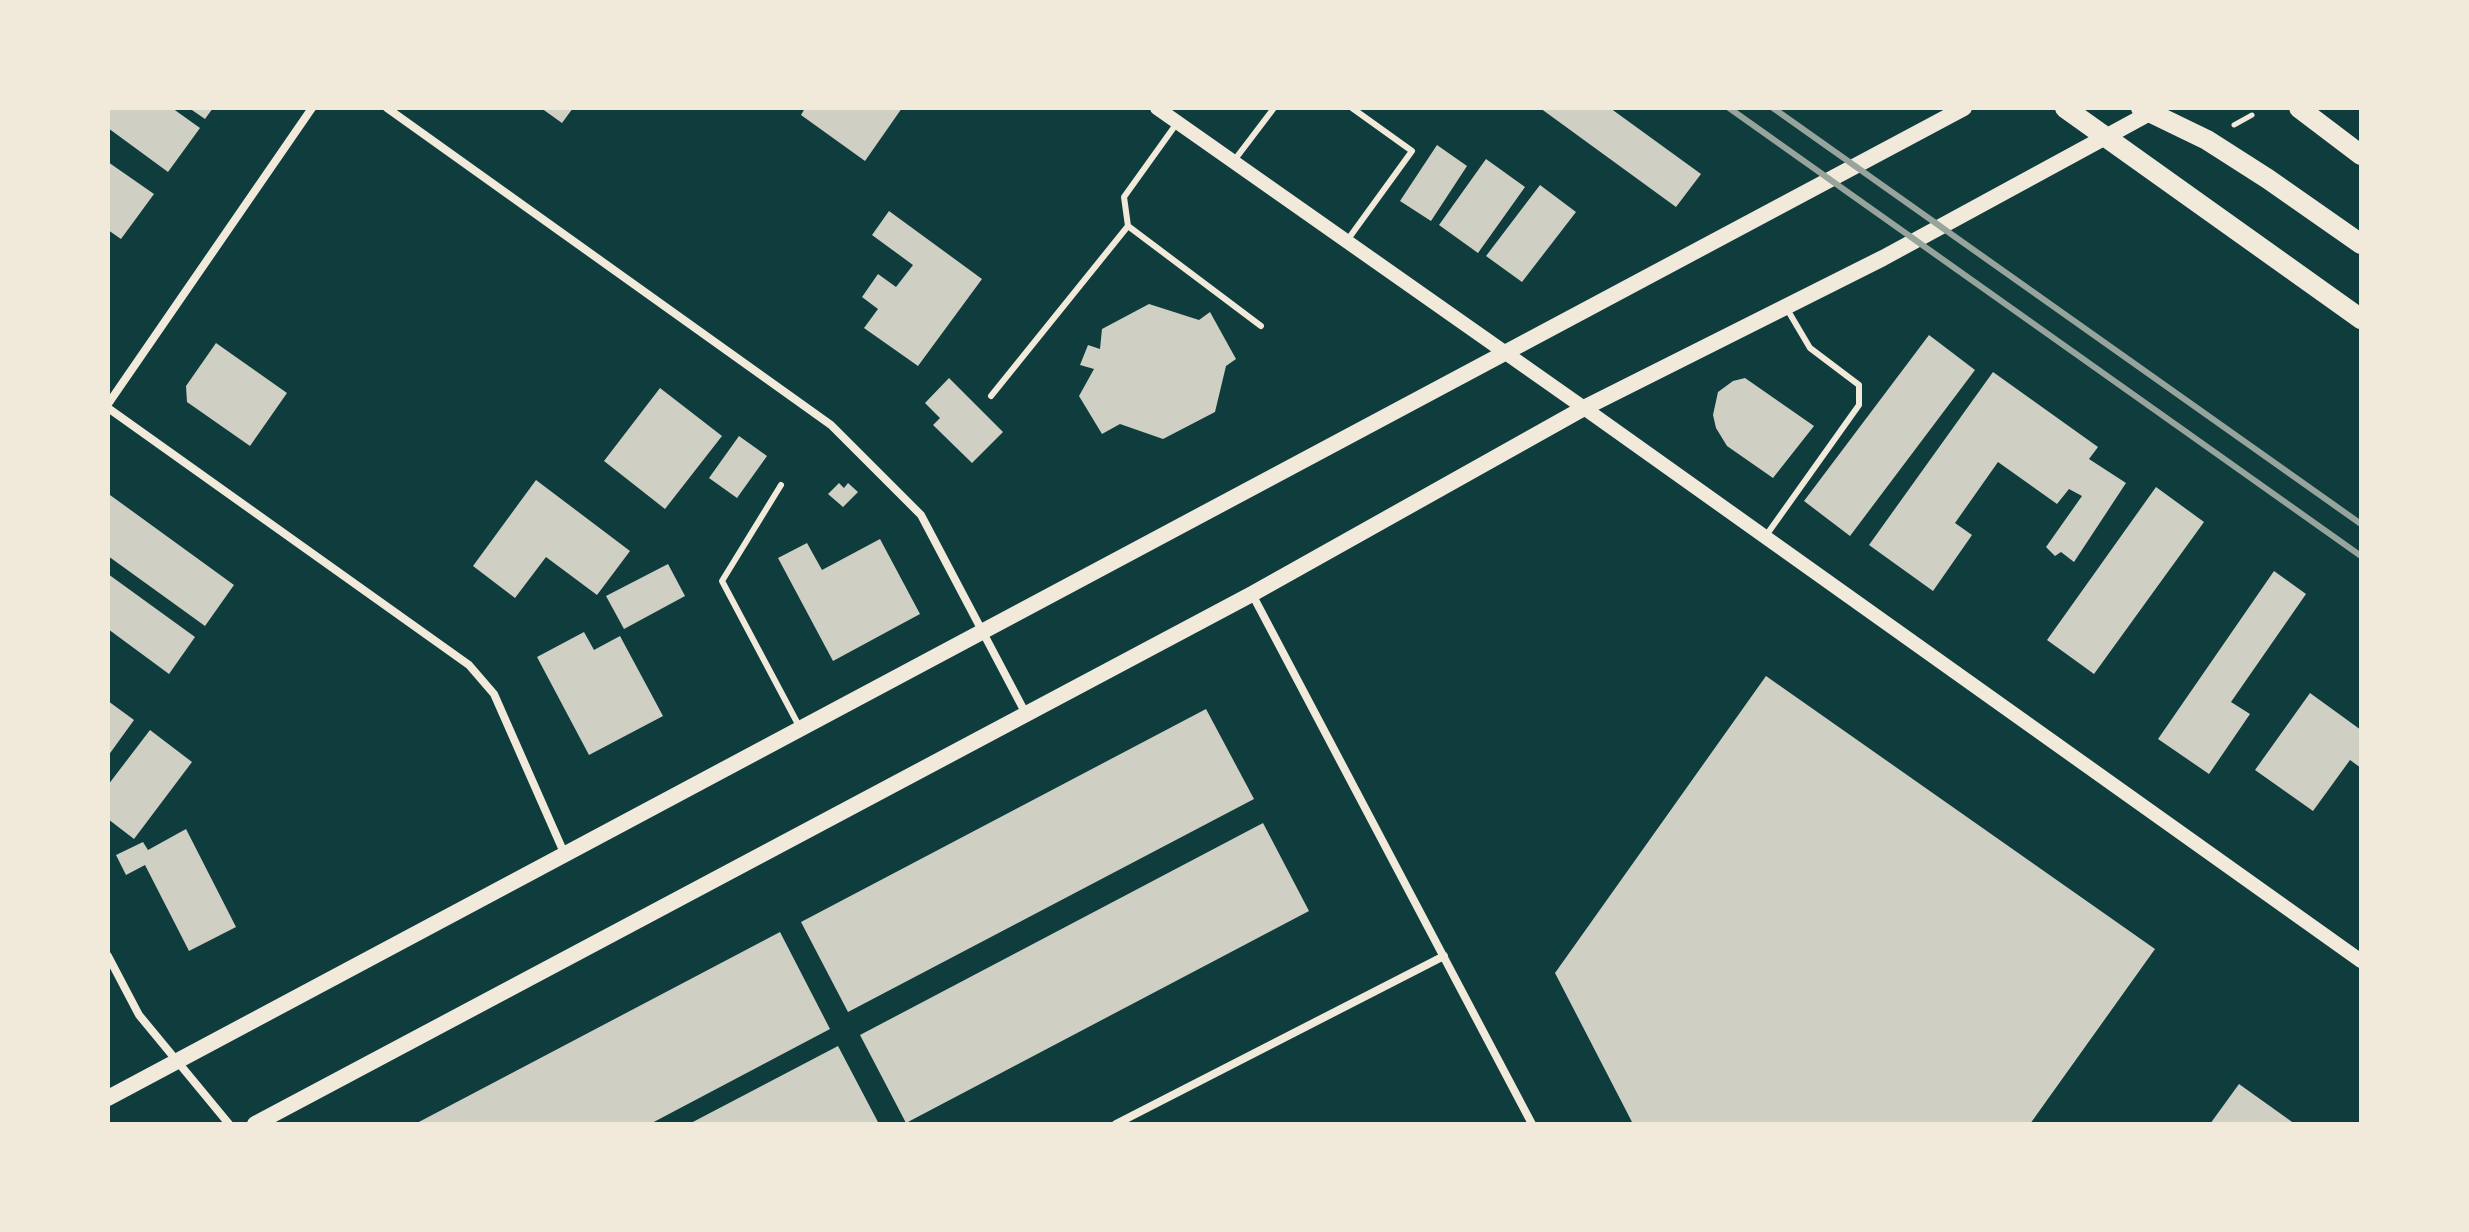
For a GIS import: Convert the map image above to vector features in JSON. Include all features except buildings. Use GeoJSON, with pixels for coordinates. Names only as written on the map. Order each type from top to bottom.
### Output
{"type":"FeatureCollection","features":[{"type":"Feature","properties":{"kind":"main road"},"geometry":{"type":"LineString","coordinates":[[108,1098],[1964,108]]}},
{"type":"Feature","properties":{"kind":"main road"},"geometry":{"type":"LineString","coordinates":[[2065,108],[2361,319]]}},
{"type":"Feature","properties":{"kind":"main road"},"geometry":{"type":"LineString","coordinates":[[2299,108],[2361,155]]}},
{"type":"Feature","properties":{"kind":"main road"},"geometry":{"type":"LineString","coordinates":[[255,1124],[1252,594],[1584,408],[1883,258],[2107,137],[2151,109],[2219,147],[2361,244]]}},
{"type":"Feature","properties":{"kind":"street"},"geometry":{"type":"LineString","coordinates":[[312,108],[108,406],[469,665],[494,694],[565,855]]}},
{"type":"Feature","properties":{"kind":"street"},"geometry":{"type":"LineString","coordinates":[[387,108],[831,425],[921,515],[1026,714]]}},
{"type":"Feature","properties":{"kind":"street"},"geometry":{"type":"LineString","coordinates":[[1157,108],[2361,961]]}},
{"type":"Feature","properties":{"kind":"street"},"geometry":{"type":"LineString","coordinates":[[1252,594],[1532,1124]]}},
{"type":"Feature","properties":{"kind":"street"},"geometry":{"type":"LineString","coordinates":[[108,956],[139,1015],[229,1124]]}},
{"type":"Feature","properties":{"kind":"street"},"geometry":{"type":"LineString","coordinates":[[1116,1124],[1444,956]]}},
{"type":"Feature","properties":{"kind":"lane"},"geometry":{"type":"LineString","coordinates":[[1233,162],[1274,108]]}},
{"type":"Feature","properties":{"kind":"lane"},"geometry":{"type":"LineString","coordinates":[[1346,242],[1412,151],[1352,108]]}},
{"type":"Feature","properties":{"kind":"lane"},"geometry":{"type":"LineString","coordinates":[[1178,123],[1124,197],[1128,226],[1261,326]]}},
{"type":"Feature","properties":{"kind":"lane"},"geometry":{"type":"LineString","coordinates":[[991,396],[1128,226]]}},
{"type":"Feature","properties":{"kind":"lane"},"geometry":{"type":"LineString","coordinates":[[1765,537],[1859,405],[1859,385],[1810,348],[1786,307]]}},
{"type":"Feature","properties":{"kind":"lane"},"geometry":{"type":"LineString","coordinates":[[781,485],[722,581],[800,729]]}},
{"type":"Feature","properties":{"kind":"path"},"geometry":{"type":"LineString","coordinates":[[2233,126],[2252,115]]}},
{"type":"Feature","properties":{"kind":"railway"},"geometry":{"type":"LineString","coordinates":[[1729,108],[2361,556]]}},
{"type":"Feature","properties":{"kind":"railway"},"geometry":{"type":"LineString","coordinates":[[1773,108],[2361,524]]}}]}
